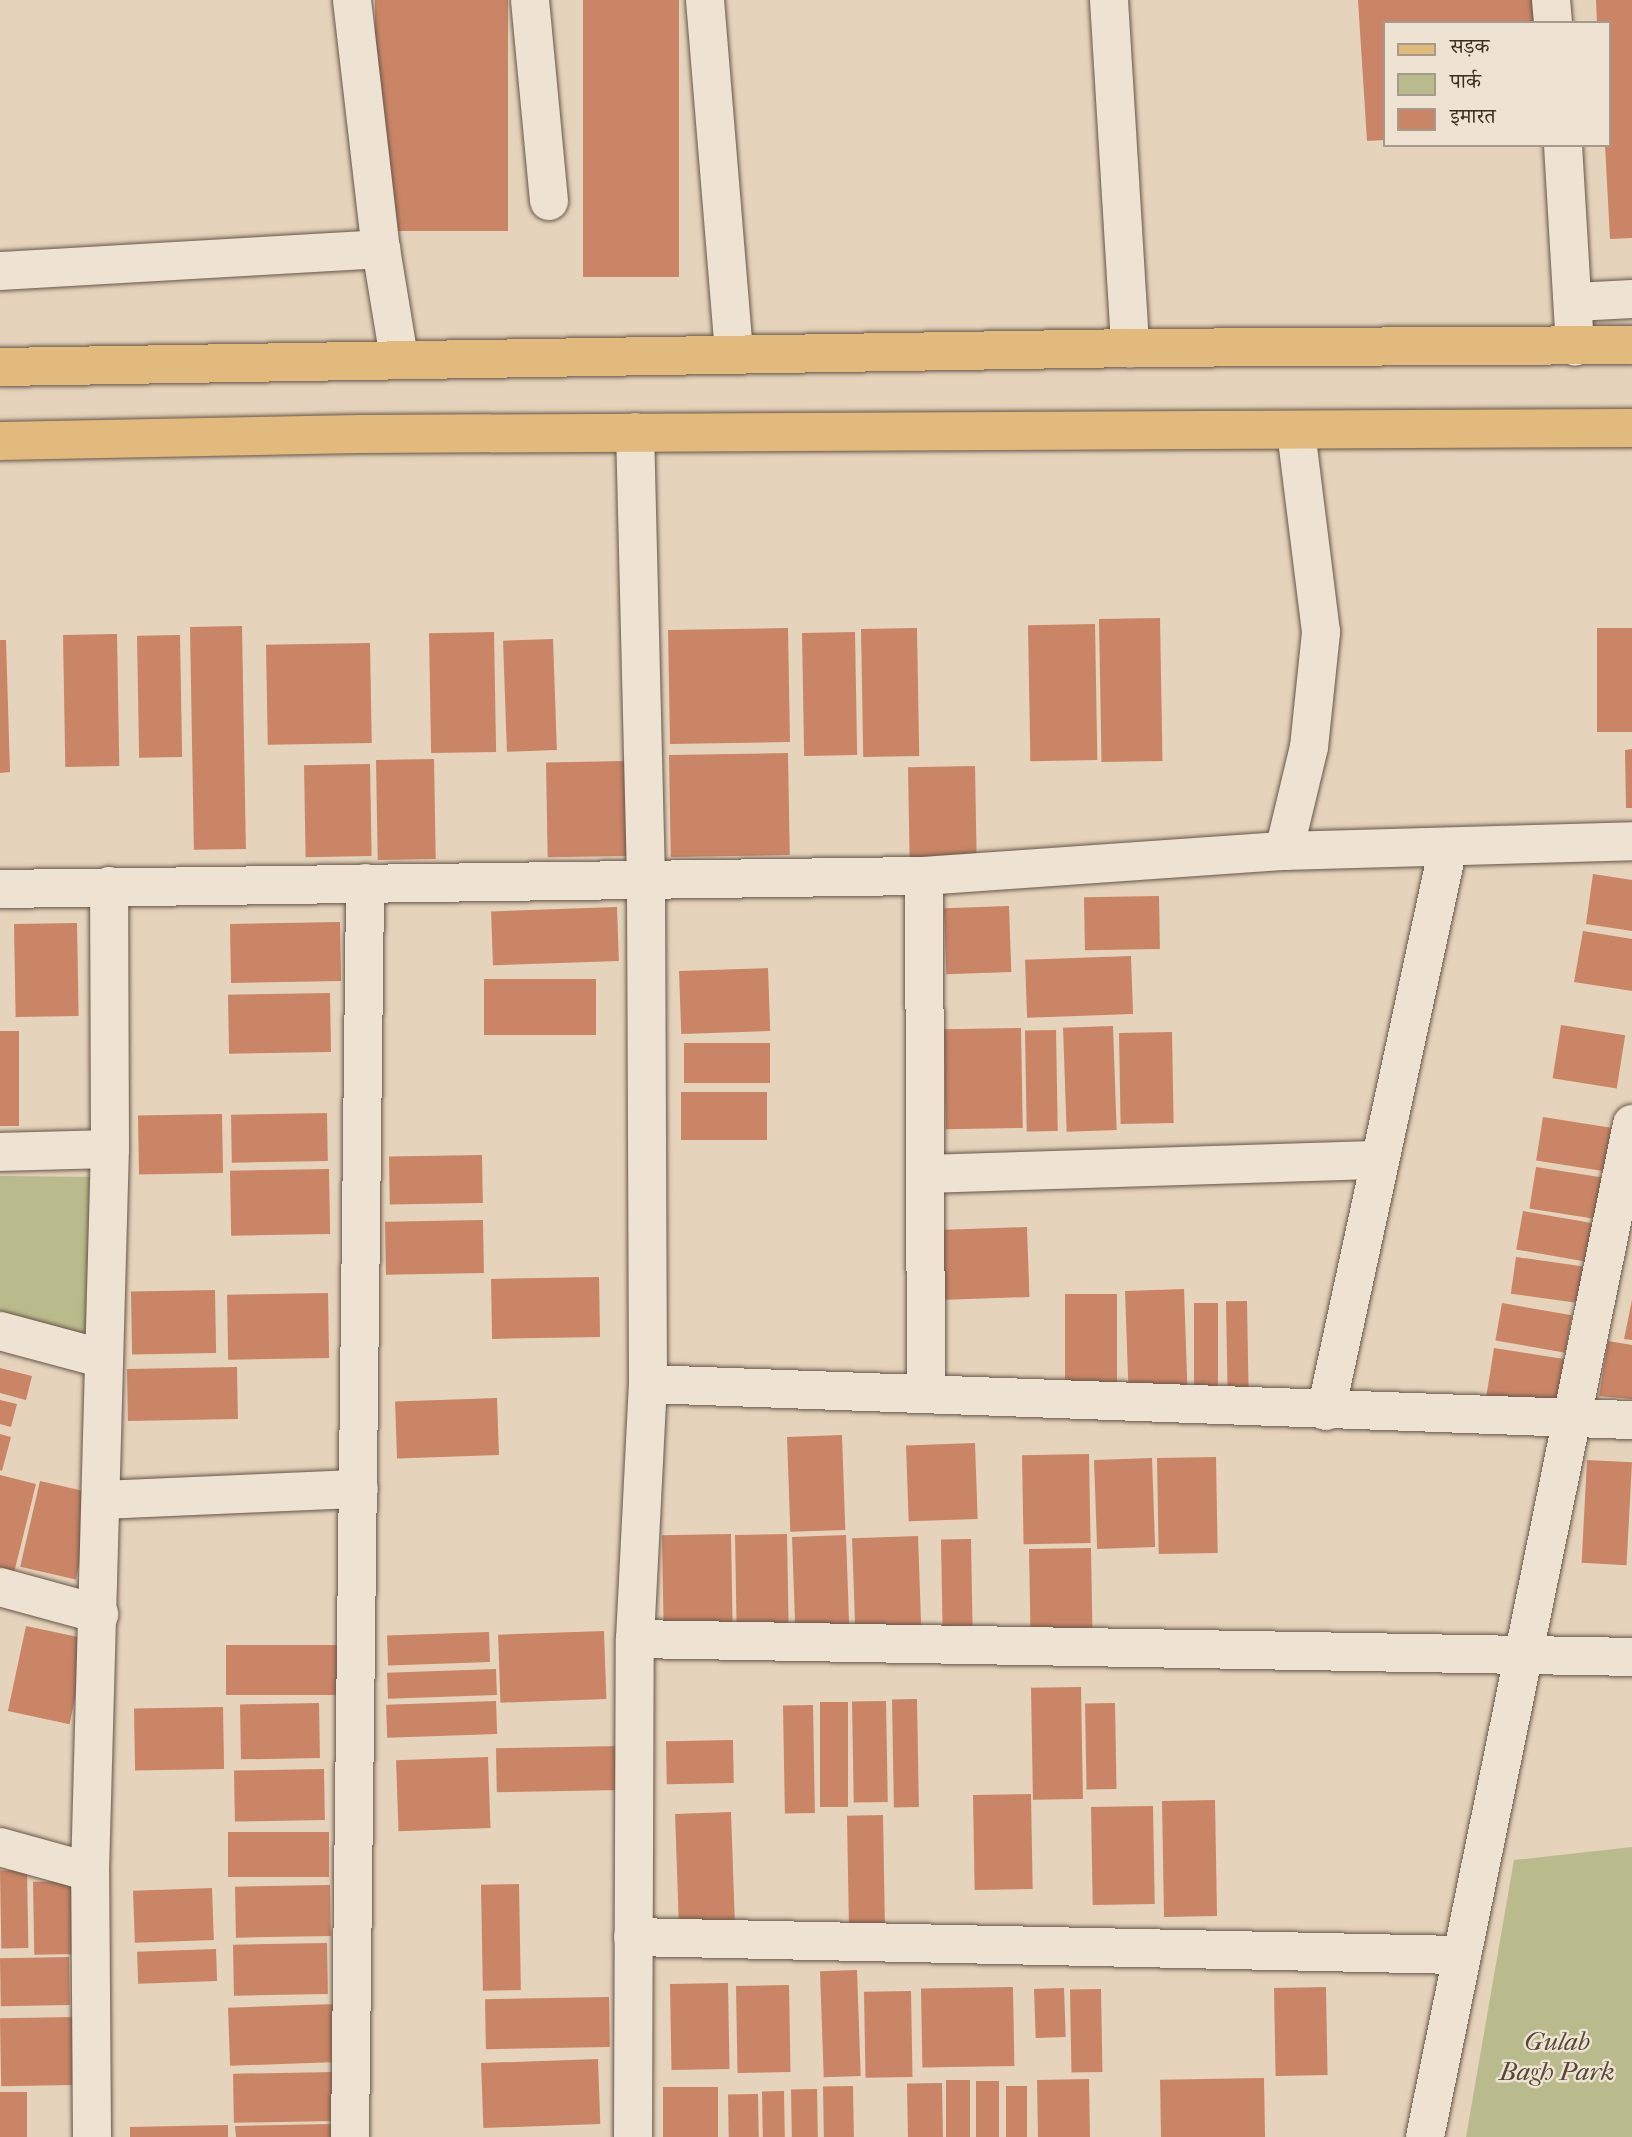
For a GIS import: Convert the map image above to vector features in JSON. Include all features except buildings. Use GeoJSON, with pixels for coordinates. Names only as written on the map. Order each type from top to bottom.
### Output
{"type":"FeatureCollection","features":[{"type":"Feature","properties":{"kind":"main road"},"geometry":{"type":"LineString","coordinates":[[0,367],[400,358],[1130,348],[1632,345]]}},
{"type":"Feature","properties":{"kind":"main road"},"geometry":{"type":"LineString","coordinates":[[0,441],[635,432],[1632,428]]}},
{"type":"Feature","properties":{"kind":"street"},"geometry":{"type":"LineString","coordinates":[[352,0],[381,249],[400,358]]}},
{"type":"Feature","properties":{"kind":"street"},"geometry":{"type":"LineString","coordinates":[[530,0],[549,201]]}},
{"type":"Feature","properties":{"kind":"street"},"geometry":{"type":"LineString","coordinates":[[705,0],[734,354]]}},
{"type":"Feature","properties":{"kind":"street"},"geometry":{"type":"LineString","coordinates":[[1110,0],[1130,348]]}},
{"type":"Feature","properties":{"kind":"street"},"geometry":{"type":"LineString","coordinates":[[1551,0],[1553,21]]}},
{"type":"Feature","properties":{"kind":"street"},"geometry":{"type":"LineString","coordinates":[[1563,147],[1575,302],[1575,347]]}},
{"type":"Feature","properties":{"kind":"street"},"geometry":{"type":"LineString","coordinates":[[0,271],[381,249]]}},
{"type":"Feature","properties":{"kind":"street"},"geometry":{"type":"LineString","coordinates":[[1575,302],[1632,299]]}},
{"type":"Feature","properties":{"kind":"street"},"geometry":{"type":"LineString","coordinates":[[1284,851],[1310,747],[1321,632],[1296,431]]}},
{"type":"Feature","properties":{"kind":"street"},"geometry":{"type":"LineString","coordinates":[[633,2137],[635,1639],[648,1384],[646,879],[635,432]]}},
{"type":"Feature","properties":{"kind":"street"},"geometry":{"type":"LineString","coordinates":[[0,889],[924,876],[1284,851],[1632,841]]}},
{"type":"Feature","properties":{"kind":"street"},"geometry":{"type":"LineString","coordinates":[[1326,1410],[1448,847]]}},
{"type":"Feature","properties":{"kind":"street"},"geometry":{"type":"LineString","coordinates":[[924,876],[928,1174],[926,1394]]}},
{"type":"Feature","properties":{"kind":"street"},"geometry":{"type":"LineString","coordinates":[[351,2137],[365,883]]}},
{"type":"Feature","properties":{"kind":"street"},"geometry":{"type":"LineString","coordinates":[[92,2137],[90,1871],[103,1500],[101,1358],[110,1149],[109,886]]}},
{"type":"Feature","properties":{"kind":"street"},"geometry":{"type":"LineString","coordinates":[[1425,2137],[1569,1420],[1632,1124]]}},
{"type":"Feature","properties":{"kind":"street"},"geometry":{"type":"LineString","coordinates":[[0,1152],[110,1149]]}},
{"type":"Feature","properties":{"kind":"street"},"geometry":{"type":"LineString","coordinates":[[928,1174],[1379,1160]]}},
{"type":"Feature","properties":{"kind":"street"},"geometry":{"type":"LineString","coordinates":[[0,1331],[101,1358]]}},
{"type":"Feature","properties":{"kind":"street"},"geometry":{"type":"LineString","coordinates":[[648,1384],[1569,1420],[1632,1420]]}},
{"type":"Feature","properties":{"kind":"street"},"geometry":{"type":"LineString","coordinates":[[103,1500],[359,1489]]}},
{"type":"Feature","properties":{"kind":"street"},"geometry":{"type":"LineString","coordinates":[[0,1587],[99,1614]]}},
{"type":"Feature","properties":{"kind":"street"},"geometry":{"type":"LineString","coordinates":[[635,1639],[1632,1657]]}},
{"type":"Feature","properties":{"kind":"street"},"geometry":{"type":"LineString","coordinates":[[0,1847],[90,1871]]}},
{"type":"Feature","properties":{"kind":"street"},"geometry":{"type":"LineString","coordinates":[[633,1937],[1461,1955]]}},
{"type":"Feature","properties":{"kind":"green space"},"geometry":{"type":"Polygon","coordinates":[[[0,1176],[101,1177],[88,1340],[0,1318],[0,1176]]]}},
{"type":"Feature","properties":{"kind":"green space","name":"Gulab Bagh Park"},"geometry":{"type":"Polygon","coordinates":[[[1632,1847],[1632,2137],[1466,2137],[1514,1860],[1632,1847]]]}}]}
